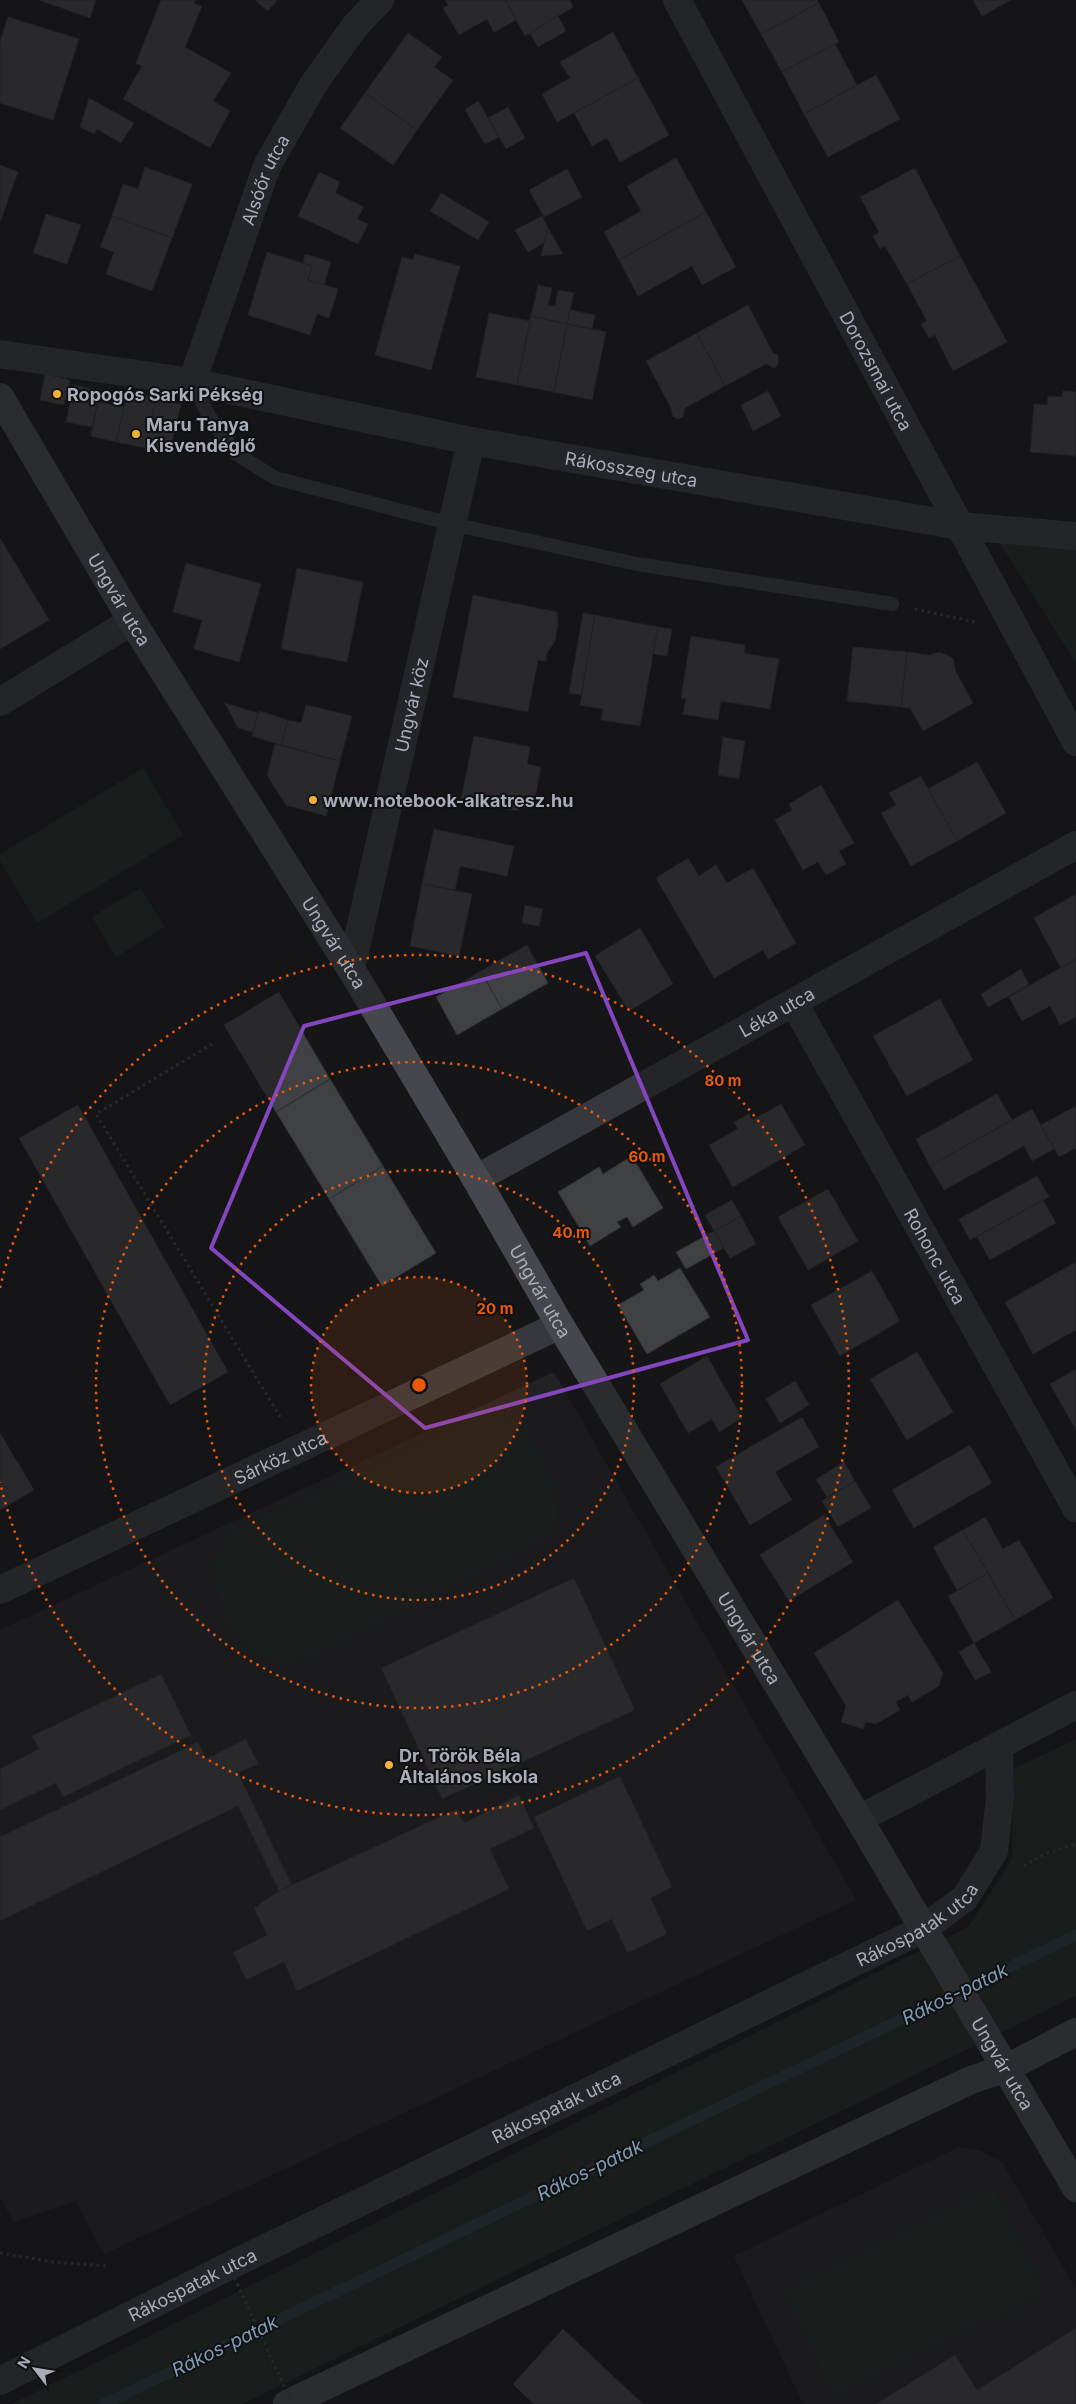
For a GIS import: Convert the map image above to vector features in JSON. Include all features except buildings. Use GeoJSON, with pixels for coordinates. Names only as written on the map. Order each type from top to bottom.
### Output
{"type":"FeatureCollection","features":[{"type":"Feature","properties":{"kind":"street","name":"Alsóőr utca"},"geometry":{"type":"LineString","coordinates":[[192,382],[267,166],[313,85],[355,26],[380,0]]}},
{"type":"Feature","properties":{"kind":"street","name":"Dorozsmai utca"},"geometry":{"type":"LineString","coordinates":[[677,0],[1076,742]]}},
{"type":"Feature","properties":{"kind":"street","name":"Rákosszeg utca"},"geometry":{"type":"LineString","coordinates":[[0,354],[192,382],[471,441],[960,526],[1076,536]]}},
{"type":"Feature","properties":{"kind":"street","name":"Ungvár utca"},"geometry":{"type":"LineString","coordinates":[[0,397],[132,621],[351,969],[560,1325],[859,1819],[1076,2188]]}},
{"type":"Feature","properties":{"kind":"street","name":"Ungvár köz"},"geometry":{"type":"LineString","coordinates":[[351,969],[471,441]]}},
{"type":"Feature","properties":{"kind":"street"},"geometry":{"type":"LineString","coordinates":[[0,702],[132,621]]}},
{"type":"Feature","properties":{"kind":"street","name":"Léka utca"},"geometry":{"type":"LineString","coordinates":[[476,1179],[1076,844]]}},
{"type":"Feature","properties":{"kind":"street","name":"Rohonc utca"},"geometry":{"type":"LineString","coordinates":[[794,1003],[1076,1508]]}},
{"type":"Feature","properties":{"kind":"street","name":"Sárköz utca"},"geometry":{"type":"LineString","coordinates":[[0,1590],[560,1325]]}},
{"type":"Feature","properties":{"kind":"street"},"geometry":{"type":"LineString","coordinates":[[859,1819],[1076,1705]]}},
{"type":"Feature","properties":{"kind":"street","name":"Rákospatak utca"},"geometry":{"type":"LineString","coordinates":[[0,2381],[229,2266],[924,1928],[965,1898],[994,1851],[1000,1797],[999,1746]]}},
{"type":"Feature","properties":{"kind":"street"},"geometry":{"type":"LineString","coordinates":[[299,2401],[971,2080],[1007,2068],[1076,2032]]}},
{"type":"Feature","properties":{"kind":"lane"},"geometry":{"type":"LineString","coordinates":[[192,382],[209,416],[235,453],[275,478],[452,524],[637,564],[892,604]]}},
{"type":"Feature","properties":{"kind":"path"},"geometry":{"type":"LineString","coordinates":[[892,604],[1016,631]]}},
{"type":"Feature","properties":{"kind":"path"},"geometry":{"type":"LineString","coordinates":[[212,1044],[96,1114],[300,1448]]}},
{"type":"Feature","properties":{"kind":"path"},"geometry":{"type":"LineString","coordinates":[[0,2253],[54,2262],[108,2266]]}},
{"type":"Feature","properties":{"kind":"path"},"geometry":{"type":"LineString","coordinates":[[229,2266],[299,2401]]}},
{"type":"Feature","properties":{"kind":"highlighted area"},"geometry":{"type":"Polygon","coordinates":[[[586,953],[748,1340],[425,1428],[211,1248],[304,1026],[586,953]]]}},
{"type":"Feature","properties":{"kind":"shaded area"},"geometry":{"type":"Polygon","coordinates":[[[998,540],[1076,545],[1076,663],[998,540]]]}},
{"type":"Feature","properties":{"kind":"shaded area"},"geometry":{"type":"Polygon","coordinates":[[[143,768],[183,835],[37,923],[0,861],[0,854],[143,768]]]}},
{"type":"Feature","properties":{"kind":"shaded area"},"geometry":{"type":"Polygon","coordinates":[[[140,888],[165,927],[116,957],[92,917],[140,888]]]}},
{"type":"Feature","properties":{"kind":"shaded area","name":"Dr. Török Béla Általános Iskola"},"geometry":{"type":"Polygon","coordinates":[[[554,1372],[856,1900],[104,2254],[75,2201],[14,2222],[0,2198],[0,1630],[554,1372]]]}},
{"type":"Feature","properties":{"kind":"shaded area"},"geometry":{"type":"Polygon","coordinates":[[[488,1411],[506,1417],[519,1425],[538,1454],[557,1506],[557,1515],[549,1540],[291,1665],[260,1656],[251,1651],[240,1640],[231,1627],[219,1597],[217,1565],[226,1535],[488,1411]]]}},
{"type":"Feature","properties":{"kind":"shaded area"},"geometry":{"type":"Polygon","coordinates":[[[1076,1739],[1076,1996],[243,2404],[12,2404],[968,1927],[1012,1860],[1014,1769],[1076,1739]]]}},
{"type":"Feature","properties":{"kind":"shaded area"},"geometry":{"type":"Polygon","coordinates":[[[959,2147],[981,2151],[1002,2162],[1076,2289],[1076,2404],[803,2404],[734,2256],[959,2147]]]}},
{"type":"Feature","properties":{"kind":"shaded area"},"geometry":{"type":"Polygon","coordinates":[[[993,2187],[1044,2293],[834,2396],[783,2290],[993,2187]]]}},
{"type":"Feature","properties":{"kind":"waterway","name":"Rákos-patak"},"geometry":{"type":"LineString","coordinates":[[104,2404],[1076,1935]]}},
{"type":"Feature","properties":{"kind":"place","name":"Ropogós Sarki Pékség"},"geometry":{"type":"Point","coordinates":[57,394]}},
{"type":"Feature","properties":{"kind":"place","name":"Maru Tanya Kisvendéglő"},"geometry":{"type":"Point","coordinates":[136,434]}},
{"type":"Feature","properties":{"kind":"place","name":"www.notebook-alkatresz.hu"},"geometry":{"type":"Point","coordinates":[313,800]}},
{"type":"Feature","properties":{"kind":"place","name":"Dr. Török Béla Általános Iskola"},"geometry":{"type":"Point","coordinates":[389,1765]}}]}
